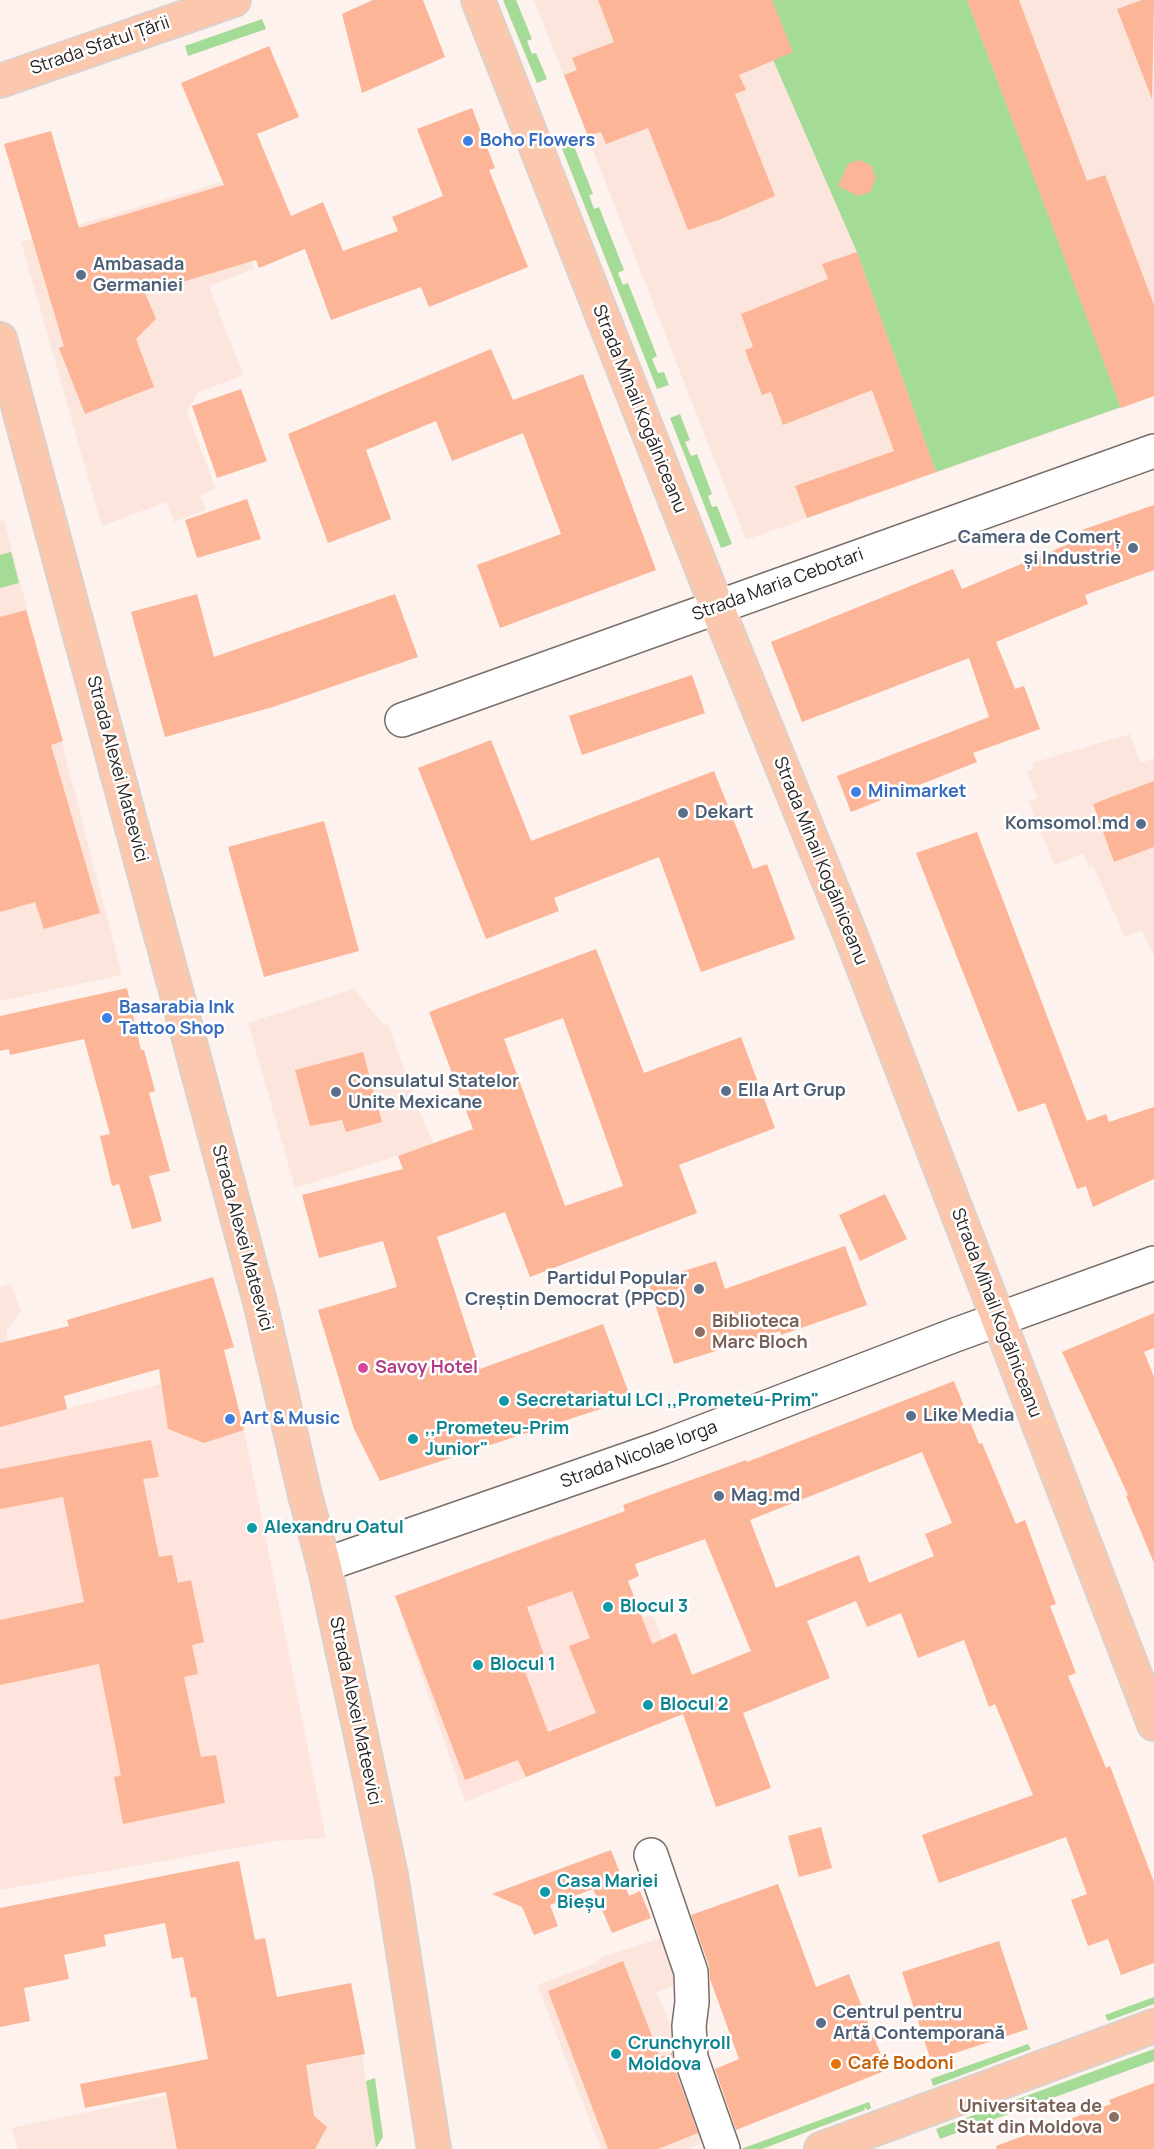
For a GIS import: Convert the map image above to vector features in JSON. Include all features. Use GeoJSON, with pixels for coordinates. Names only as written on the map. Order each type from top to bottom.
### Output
{"type":"FeatureCollection","features":[{"type":"Feature","properties":{"kind":"main road","name":"Strada Sfatul Țării"},"geometry":{"type":"LineString","coordinates":[[0,81],[234,0]]}},
{"type":"Feature","properties":{"kind":"main road","name":"Strada Mihail Kogălniceanu"},"geometry":{"type":"LineString","coordinates":[[478,0],[717,607],[851,936],[1154,1724]]}},
{"type":"Feature","properties":{"kind":"main road","name":"Strada Alexei Mateevici"},"geometry":{"type":"LineString","coordinates":[[0,339],[257,1291],[304,1495],[324,1565],[391,1875],[434,2149]]}},
{"type":"Feature","properties":{"kind":"main road"},"geometry":{"type":"LineString","coordinates":[[821,2149],[1154,2026]]}},
{"type":"Feature","properties":{"kind":"street","name":"Strada Maria Cebotari"},"geometry":{"type":"LineString","coordinates":[[402,720],[1154,451]]}},
{"type":"Feature","properties":{"kind":"street","name":"Strada Nicolae Iorga"},"geometry":{"type":"LineString","coordinates":[[324,1565],[663,1448],[998,1319],[1154,1263]]}},
{"type":"Feature","properties":{"kind":"street"},"geometry":{"type":"LineString","coordinates":[[651,1855],[692,1972],[689,2026],[691,2058],[723,2149]]}},
{"type":"Feature","properties":{"kind":"shaded area"},"geometry":{"type":"Polygon","coordinates":[[[534,0],[1154,0],[1154,396],[746,540],[534,0]]]}},
{"type":"Feature","properties":{"kind":"shaded area"},"geometry":{"type":"Polygon","coordinates":[[[221,182],[254,269],[209,286],[243,375],[197,393],[187,413],[216,489],[200,495],[206,510],[174,522],[166,502],[102,526],[21,242],[221,182]]]}},
{"type":"Feature","properties":{"kind":"shaded area"},"geometry":{"type":"Polygon","coordinates":[[[4,520],[122,975],[0,1001],[0,521],[4,520]]]}},
{"type":"Feature","properties":{"kind":"shaded area"},"geometry":{"type":"Polygon","coordinates":[[[1130,734],[1141,763],[1154,758],[1154,956],[1142,930],[1125,937],[1093,866],[1089,868],[1084,853],[1054,865],[1028,801],[1037,798],[1027,771],[1034,769],[1032,763],[1130,734]]]}},
{"type":"Feature","properties":{"kind":"shaded area"},"geometry":{"type":"Polygon","coordinates":[[[354,989],[383,1024],[388,1024],[419,1111],[434,1144],[295,1188],[248,1023],[354,989]]]}},
{"type":"Feature","properties":{"kind":"shaded area"},"geometry":{"type":"Polygon","coordinates":[[[11,1284],[21,1311],[6,1331],[8,1341],[0,1426],[0,1287],[11,1284]]]}},
{"type":"Feature","properties":{"kind":"shaded area"},"geometry":{"type":"Polygon","coordinates":[[[161,1384],[166,1416],[187,1437],[204,1443],[244,1430],[326,1838],[275,1841],[0,1890],[0,1426],[161,1384]]]}},
{"type":"Feature","properties":{"kind":"shaded area"},"geometry":{"type":"Polygon","coordinates":[[[559,1534],[576,1580],[631,1590],[642,1617],[653,1616],[662,1639],[676,1633],[692,1674],[708,1668],[721,1698],[465,1802],[395,1596],[559,1534]]]}},
{"type":"Feature","properties":{"kind":"shaded area","name":"Crunchyroll Moldova"},"geometry":{"type":"Polygon","coordinates":[[[673,1934],[689,1980],[656,1992],[696,2081],[716,2138],[687,2149],[601,2149],[537,1985],[596,1963],[600,1958],[673,1934]]]}},
{"type":"Feature","properties":{"kind":"shaded area"},"geometry":{"type":"Polygon","coordinates":[[[362,2054],[376,2149],[18,2149],[12,2128],[362,2054]]]}},
{"type":"Feature","properties":{"kind":"green space"},"geometry":{"type":"Polygon","coordinates":[[[503,0],[516,0],[532,39],[527,41],[532,54],[536,53],[547,79],[537,83],[503,0]]]}},
{"type":"Feature","properties":{"kind":"green space"},"geometry":{"type":"Polygon","coordinates":[[[747,0],[967,0],[1121,407],[936,472],[857,252],[747,0]]]}},
{"type":"Feature","properties":{"kind":"green space"},"geometry":{"type":"Polygon","coordinates":[[[262,19],[266,29],[188,56],[185,46],[262,19]]]}},
{"type":"Feature","properties":{"kind":"green space"},"geometry":{"type":"Polygon","coordinates":[[[572,141],[593,194],[589,195],[594,209],[599,207],[624,270],[618,273],[623,285],[628,283],[657,356],[652,359],[658,373],[664,372],[669,385],[657,389],[561,146],[572,141]]]}},
{"type":"Feature","properties":{"kind":"green space"},"geometry":{"type":"Polygon","coordinates":[[[680,414],[690,440],[685,442],[691,456],[697,454],[712,494],[708,496],[712,507],[717,506],[732,544],[721,548],[670,418],[680,414]]]}},
{"type":"Feature","properties":{"kind":"green space"},"geometry":{"type":"Polygon","coordinates":[[[11,552],[19,583],[0,588],[0,555],[11,552]]]}},
{"type":"Feature","properties":{"kind":"green space"},"geometry":{"type":"Polygon","coordinates":[[[1154,1997],[1154,2004],[1108,2021],[1105,2015],[1154,1997]]]}},
{"type":"Feature","properties":{"kind":"green space"},"geometry":{"type":"Polygon","coordinates":[[[1028,2044],[1031,2049],[933,2086],[931,2079],[1028,2044]]]}},
{"type":"Feature","properties":{"kind":"green space"},"geometry":{"type":"Polygon","coordinates":[[[1154,2049],[1154,2061],[940,2139],[936,2129],[1154,2049]]]}},
{"type":"Feature","properties":{"kind":"green space"},"geometry":{"type":"Polygon","coordinates":[[[375,2078],[383,2137],[376,2148],[366,2081],[375,2078]]]}},
{"type":"Feature","properties":{"kind":"green space"},"geometry":{"type":"Polygon","coordinates":[[[869,2102],[871,2108],[868,2110],[864,2107],[865,2110],[762,2149],[741,2149],[869,2102]]]}},
{"type":"Feature","properties":{"kind":"building"},"geometry":{"type":"Polygon","coordinates":[[[373,0],[423,0],[445,57],[362,93],[342,14],[373,0]]]}},
{"type":"Feature","properties":{"kind":"building"},"geometry":{"type":"Polygon","coordinates":[[[598,0],[772,0],[793,52],[739,75],[746,90],[735,94],[775,196],[688,230],[648,128],[606,144],[601,132],[588,136],[564,75],[577,70],[572,58],[614,42],[598,0]]]}},
{"type":"Feature","properties":{"kind":"building"},"geometry":{"type":"Polygon","coordinates":[[[967,0],[1019,0],[1087,181],[1105,175],[1154,305],[1154,396],[1121,408],[967,0]]]}},
{"type":"Feature","properties":{"kind":"building"},"geometry":{"type":"Polygon","coordinates":[[[1142,0],[1154,0],[1152,99],[1117,9],[1142,0]]]}},
{"type":"Feature","properties":{"kind":"building"},"geometry":{"type":"Polygon","coordinates":[[[269,46],[299,117],[257,134],[291,216],[323,202],[343,251],[398,231],[392,217],[443,196],[417,129],[472,108],[495,168],[489,170],[528,267],[429,307],[421,287],[331,320],[305,249],[259,268],[256,260],[145,293],[156,319],[136,339],[154,387],[85,414],[59,348],[64,346],[4,144],[51,131],[79,228],[224,185],[181,83],[269,46]]]}},
{"type":"Feature","properties":{"kind":"building"},"geometry":{"type":"Polygon","coordinates":[[[859,160],[871,165],[876,178],[870,192],[858,196],[838,186],[848,164],[859,160]]]}},
{"type":"Feature","properties":{"kind":"building"},"geometry":{"type":"Polygon","coordinates":[[[857,252],[936,472],[807,518],[795,486],[894,451],[872,390],[783,425],[771,392],[762,395],[745,350],[753,347],[741,314],[828,279],[822,264],[857,252]]]}},
{"type":"Feature","properties":{"kind":"building"},"geometry":{"type":"Polygon","coordinates":[[[491,349],[513,400],[583,374],[656,570],[500,628],[477,565],[561,534],[523,433],[452,461],[436,421],[366,450],[391,519],[328,543],[288,434],[491,349]]]}},
{"type":"Feature","properties":{"kind":"building"},"geometry":{"type":"Polygon","coordinates":[[[241,389],[267,461],[217,478],[192,406],[241,389]]]}},
{"type":"Feature","properties":{"kind":"building"},"geometry":{"type":"Polygon","coordinates":[[[247,499],[261,539],[197,558],[185,520],[247,499]]]}},
{"type":"Feature","properties":{"kind":"building"},"geometry":{"type":"Polygon","coordinates":[[[1154,505],[1154,570],[1085,595],[1088,604],[996,642],[1015,689],[1024,686],[1040,729],[973,753],[977,762],[851,812],[837,776],[989,717],[969,658],[802,722],[771,642],[953,569],[962,589],[1078,540],[1076,532],[1154,505]]]}},
{"type":"Feature","properties":{"kind":"building"},"geometry":{"type":"Polygon","coordinates":[[[197,594],[214,657],[395,594],[418,657],[273,707],[165,737],[131,612],[197,594]]]}},
{"type":"Feature","properties":{"kind":"building"},"geometry":{"type":"Polygon","coordinates":[[[26,610],[63,741],[51,745],[100,913],[44,929],[35,902],[0,912],[0,617],[26,610]]]}},
{"type":"Feature","properties":{"kind":"building"},"geometry":{"type":"Polygon","coordinates":[[[692,675],[705,713],[582,755],[569,716],[692,675]]]}},
{"type":"Feature","properties":{"kind":"building"},"geometry":{"type":"Polygon","coordinates":[[[491,740],[531,841],[714,771],[753,869],[767,864],[795,939],[701,972],[659,857],[554,898],[559,911],[486,939],[418,768],[491,740]]]}},
{"type":"Feature","properties":{"kind":"building"},"geometry":{"type":"Polygon","coordinates":[[[1154,781],[1154,847],[1114,862],[1093,804],[1154,781]]]}},
{"type":"Feature","properties":{"kind":"building"},"geometry":{"type":"Polygon","coordinates":[[[324,821],[359,951],[264,977],[228,847],[324,821]]]}},
{"type":"Feature","properties":{"kind":"building"},"geometry":{"type":"Polygon","coordinates":[[[977,832],[1087,1121],[1106,1114],[1109,1122],[1154,1107],[1154,1179],[1093,1207],[1086,1186],[1077,1189],[1045,1103],[1018,1112],[916,853],[977,832]]]}},
{"type":"Feature","properties":{"kind":"building"},"geometry":{"type":"Polygon","coordinates":[[[596,949],[644,1073],[741,1037],[775,1128],[679,1165],[697,1213],[530,1277],[505,1212],[437,1237],[480,1369],[603,1324],[631,1399],[380,1481],[354,1429],[318,1310],[397,1287],[383,1241],[319,1258],[302,1195],[403,1169],[398,1156],[473,1129],[429,1012],[596,949]],[[563,1018],[504,1039],[565,1206],[623,1186],[563,1018]]]}},
{"type":"Feature","properties":{"kind":"building"},"geometry":{"type":"Polygon","coordinates":[[[127,988],[141,1050],[144,1050],[155,1091],[149,1093],[170,1171],[149,1176],[162,1221],[132,1229],[119,1184],[112,1186],[100,1136],[110,1134],[84,1039],[10,1055],[9,1049],[0,1051],[0,1016],[127,988]]]}},
{"type":"Feature","properties":{"kind":"building","name":"Consulatul Statelor Unite Mexicane"},"geometry":{"type":"Polygon","coordinates":[[[363,1052],[382,1122],[346,1132],[342,1120],[310,1126],[295,1070],[363,1052]]]}},
{"type":"Feature","properties":{"kind":"building"},"geometry":{"type":"Polygon","coordinates":[[[885,1194],[907,1239],[860,1261],[839,1215],[885,1194]]]}},
{"type":"Feature","properties":{"kind":"building"},"geometry":{"type":"Polygon","coordinates":[[[845,1246],[867,1305],[781,1335],[780,1331],[674,1364],[648,1282],[716,1261],[725,1289],[845,1246]]]}},
{"type":"Feature","properties":{"kind":"building"},"geometry":{"type":"Polygon","coordinates":[[[213,1277],[234,1347],[224,1350],[244,1430],[204,1443],[168,1429],[159,1369],[64,1396],[67,1409],[0,1427],[0,1343],[69,1326],[67,1320],[213,1277]]]}},
{"type":"Feature","properties":{"kind":"building"},"geometry":{"type":"Polygon","coordinates":[[[1154,1313],[1154,1348],[1144,1352],[1154,1377],[1154,1563],[1126,1496],[1128,1495],[1062,1352],[1154,1313]]]}},
{"type":"Feature","properties":{"kind":"building"},"geometry":{"type":"Polygon","coordinates":[[[954,1381],[979,1444],[982,1443],[1016,1524],[1025,1520],[1056,1604],[1050,1606],[1076,1673],[1068,1676],[1106,1768],[1110,1766],[1154,1882],[1154,1963],[1121,1975],[1108,1939],[1088,1946],[1071,1900],[1087,1894],[1066,1837],[939,1883],[922,1835],[1033,1795],[995,1704],[989,1707],[964,1640],[918,1658],[901,1613],[867,1627],[856,1601],[807,1621],[830,1678],[743,1713],[771,1788],[716,1807],[683,1714],[526,1777],[518,1760],[465,1780],[395,1596],[625,1511],[623,1505],[746,1460],[747,1462],[954,1381]],[[922,1452],[750,1520],[776,1588],[859,1555],[869,1583],[934,1556],[925,1534],[952,1523],[922,1452]],[[705,1539],[635,1564],[639,1576],[628,1581],[652,1644],[676,1633],[692,1675],[751,1651],[705,1539]],[[572,1591],[527,1607],[546,1661],[524,1669],[548,1732],[596,1713],[569,1646],[590,1638],[572,1591]]]}},
{"type":"Feature","properties":{"kind":"building"},"geometry":{"type":"Polygon","coordinates":[[[151,1440],[159,1477],[143,1479],[159,1557],[172,1555],[178,1583],[191,1580],[204,1642],[192,1645],[198,1674],[184,1677],[201,1757],[216,1755],[225,1803],[123,1824],[114,1777],[121,1775],[99,1664],[0,1685],[0,1620],[84,1602],[63,1497],[0,1509],[0,1469],[151,1440]]]}},
{"type":"Feature","properties":{"kind":"building"},"geometry":{"type":"Polygon","coordinates":[[[821,1827],[832,1868],[799,1877],[788,1836],[821,1827]]]}},
{"type":"Feature","properties":{"kind":"building","name":"Casa Mariei Bieșu"},"geometry":{"type":"Polygon","coordinates":[[[611,1850],[629,1896],[640,1891],[651,1918],[612,1933],[593,1889],[550,1905],[558,1926],[534,1935],[522,1907],[492,1894],[611,1850]]]}},
{"type":"Feature","properties":{"kind":"building"},"geometry":{"type":"Polygon","coordinates":[[[239,1861],[255,1940],[265,1938],[277,1997],[351,1983],[365,2054],[306,2065],[314,2116],[327,2127],[315,2149],[177,2149],[166,2092],[85,2108],[80,2084],[208,2059],[196,1997],[191,1998],[183,1957],[172,1959],[165,1923],[104,1935],[106,1946],[64,1955],[69,1979],[24,1988],[30,2021],[0,2027],[0,1908],[239,1861]]]}},
{"type":"Feature","properties":{"kind":"building"},"geometry":{"type":"Polygon","coordinates":[[[778,1884],[816,1987],[849,1974],[887,2070],[736,2130],[715,2069],[739,2059],[710,1979],[709,1966],[691,1915],[778,1884]]]}},
{"type":"Feature","properties":{"kind":"building"},"geometry":{"type":"Polygon","coordinates":[[[999,1941],[1028,2029],[931,2061],[902,1972],[999,1941]]]}},
{"type":"Feature","properties":{"kind":"building","name":"Crunchyroll Moldova"},"geometry":{"type":"Polygon","coordinates":[[[623,1961],[660,2057],[672,2053],[673,2064],[698,2133],[658,2149],[608,2149],[548,1991],[623,1961]]]}},
{"type":"Feature","properties":{"kind":"building","name":"Universitatea de Stat din Moldova"},"geometry":{"type":"Polygon","coordinates":[[[1154,2083],[1154,2149],[997,2149],[996,2146],[1111,2104],[1109,2100],[1154,2083]]]}},
{"type":"Feature","properties":{"kind":"place","name":"Boho Flowers"},"geometry":{"type":"Point","coordinates":[468,141]}},
{"type":"Feature","properties":{"kind":"place","name":"Ambasada Germaniei"},"geometry":{"type":"Point","coordinates":[81,275]}},
{"type":"Feature","properties":{"kind":"place","name":"Camera de Comerț și Industrie"},"geometry":{"type":"Point","coordinates":[1133,548]}},
{"type":"Feature","properties":{"kind":"place","name":"Minimarket"},"geometry":{"type":"Point","coordinates":[856,792]}},
{"type":"Feature","properties":{"kind":"place","name":"Dekart"},"geometry":{"type":"Point","coordinates":[683,813]}},
{"type":"Feature","properties":{"kind":"place","name":"Komsomol.md"},"geometry":{"type":"Point","coordinates":[1141,824]}},
{"type":"Feature","properties":{"kind":"place","name":"Basarabia Ink Tattoo Shop"},"geometry":{"type":"Point","coordinates":[107,1018]}},
{"type":"Feature","properties":{"kind":"place","name":"Ella Art Grup"},"geometry":{"type":"Point","coordinates":[726,1091]}},
{"type":"Feature","properties":{"kind":"place","name":"Consulatul Statelor Unite Mexicane"},"geometry":{"type":"Point","coordinates":[336,1092]}},
{"type":"Feature","properties":{"kind":"place","name":"Partidul Popular Creștin Democrat (PPCD)"},"geometry":{"type":"Point","coordinates":[699,1289]}},
{"type":"Feature","properties":{"kind":"place","name":"Biblioteca Marc Bloch"},"geometry":{"type":"Point","coordinates":[700,1332]}},
{"type":"Feature","properties":{"kind":"place","name":"Savoy Hotel"},"geometry":{"type":"Point","coordinates":[363,1368]}},
{"type":"Feature","properties":{"kind":"place","name":"Secretariatul LCI ,,Prometeu-Prim\""},"geometry":{"type":"Point","coordinates":[504,1401]}},
{"type":"Feature","properties":{"kind":"place","name":"Like Media"},"geometry":{"type":"Point","coordinates":[911,1416]}},
{"type":"Feature","properties":{"kind":"place","name":"Art & Music"},"geometry":{"type":"Point","coordinates":[230,1419]}},
{"type":"Feature","properties":{"kind":"place","name":",,Prometeu-Prim Junior\""},"geometry":{"type":"Point","coordinates":[413,1439]}},
{"type":"Feature","properties":{"kind":"place","name":"Mag.md"},"geometry":{"type":"Point","coordinates":[719,1496]}},
{"type":"Feature","properties":{"kind":"place","name":"Alexandru Oatul"},"geometry":{"type":"Point","coordinates":[252,1528]}},
{"type":"Feature","properties":{"kind":"place","name":"Blocul 3"},"geometry":{"type":"Point","coordinates":[608,1607]}},
{"type":"Feature","properties":{"kind":"place","name":"Blocul 1"},"geometry":{"type":"Point","coordinates":[478,1665]}},
{"type":"Feature","properties":{"kind":"place","name":"Blocul 2"},"geometry":{"type":"Point","coordinates":[648,1705]}},
{"type":"Feature","properties":{"kind":"place","name":"Casa Mariei Bieșu"},"geometry":{"type":"Point","coordinates":[545,1892]}},
{"type":"Feature","properties":{"kind":"place","name":"Centrul pentru Artă Contemporană"},"geometry":{"type":"Point","coordinates":[821,2023]}},
{"type":"Feature","properties":{"kind":"place","name":"Crunchyroll Moldova"},"geometry":{"type":"Point","coordinates":[616,2054]}},
{"type":"Feature","properties":{"kind":"place","name":"Café Bodoni"},"geometry":{"type":"Point","coordinates":[836,2064]}},
{"type":"Feature","properties":{"kind":"place","name":"Universitatea de Stat din Moldova"},"geometry":{"type":"Point","coordinates":[1114,2117]}}]}
